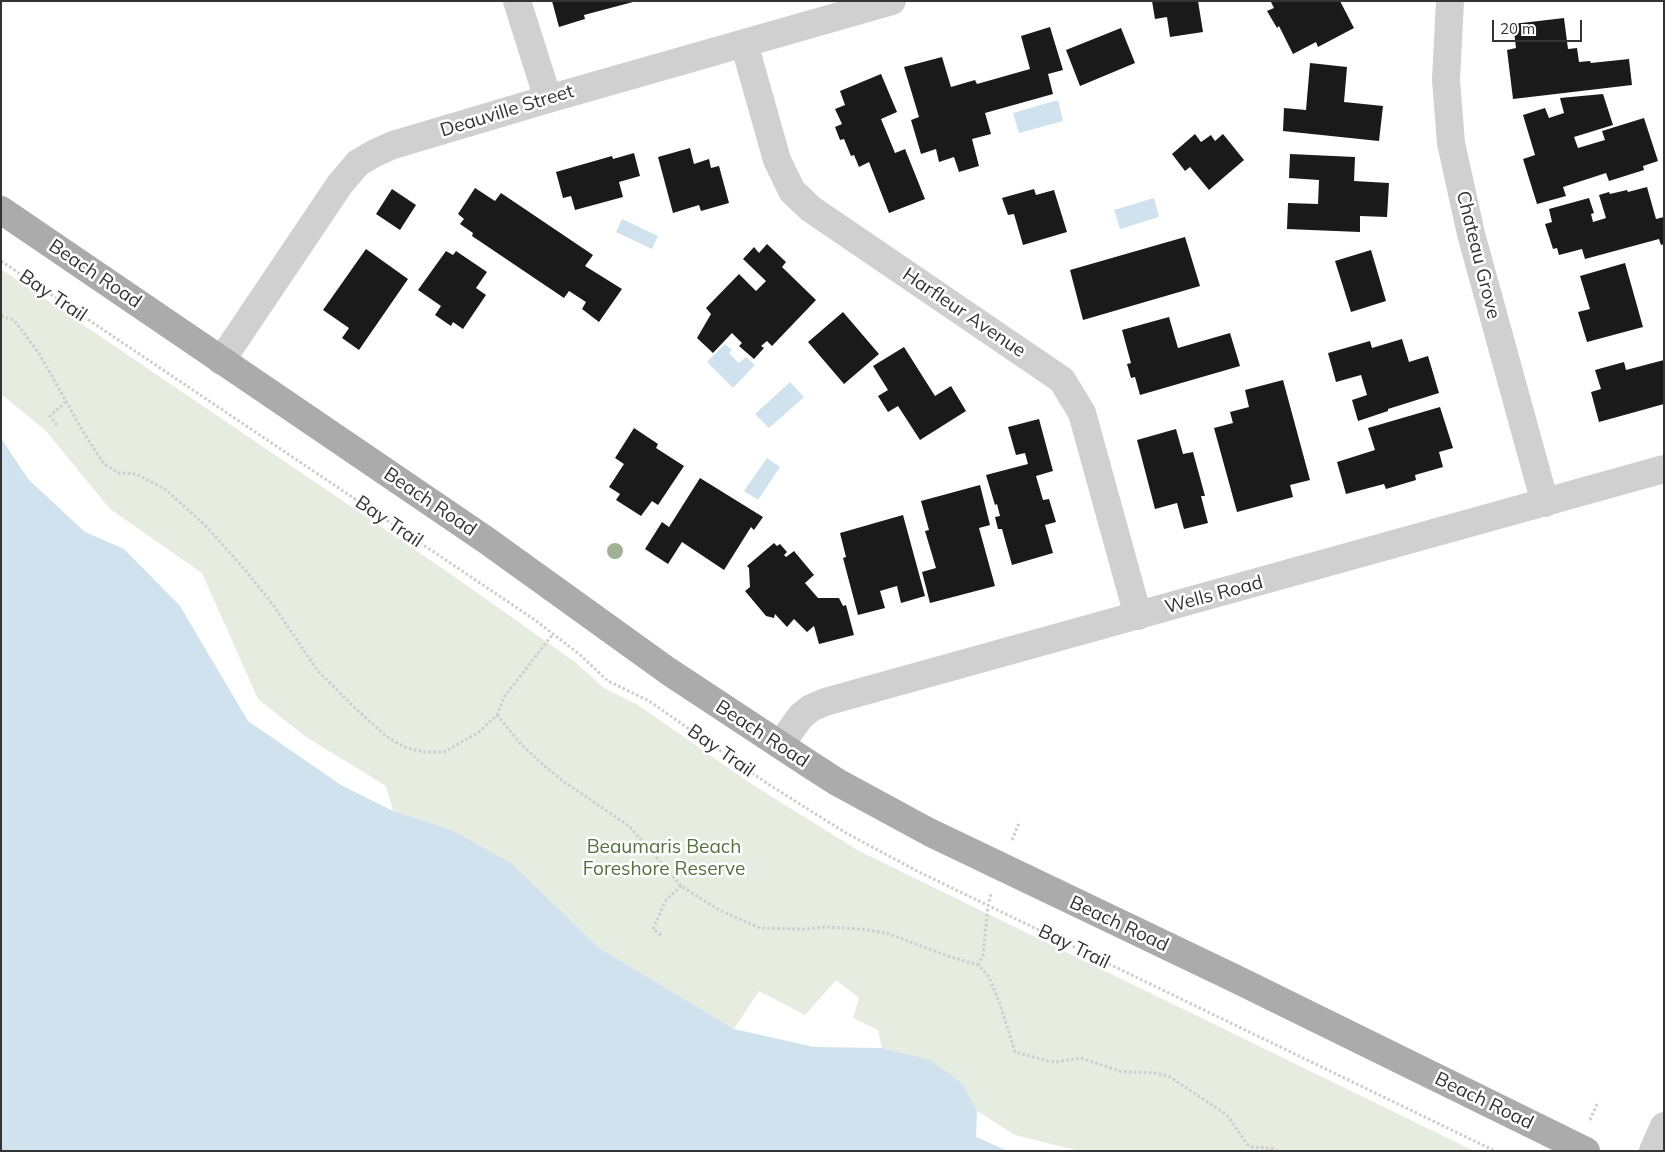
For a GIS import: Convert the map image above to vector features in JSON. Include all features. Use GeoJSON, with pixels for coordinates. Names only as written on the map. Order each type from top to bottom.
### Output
{"type":"FeatureCollection","features":[{"type":"Feature","properties":{"kind":"main road","name":"Beach Road"},"geometry":{"type":"LineString","coordinates":[[1,210],[486,540],[668,671],[837,782],[929,832],[1234,978],[1586,1151]]}},
{"type":"Feature","properties":{"kind":"street"},"geometry":{"type":"LineString","coordinates":[[517,1],[548,99]]}},
{"type":"Feature","properties":{"kind":"street","name":"Deauville Street"},"geometry":{"type":"LineString","coordinates":[[221,361],[340,184],[358,163],[375,152],[548,99],[892,1]]}},
{"type":"Feature","properties":{"kind":"street","name":"Chateau Grove"},"geometry":{"type":"LineString","coordinates":[[1450,1],[1446,80],[1451,143],[1470,234],[1545,503]]}},
{"type":"Feature","properties":{"kind":"street","name":"Harfleur Avenue"},"geometry":{"type":"LineString","coordinates":[[744,43],[777,160],[792,191],[811,209],[1062,380],[1082,413],[1138,616]]}},
{"type":"Feature","properties":{"kind":"street","name":"Wells Road"},"geometry":{"type":"LineString","coordinates":[[780,745],[801,716],[811,708],[825,702],[1664,470]]}},
{"type":"Feature","properties":{"kind":"street"},"geometry":{"type":"LineString","coordinates":[[1652,1151],[1664,1126]]}},
{"type":"Feature","properties":{"kind":"path","name":"Bay Trail"},"geometry":{"type":"LineString","coordinates":[[1,261],[526,614],[579,654],[608,682],[649,701],[665,711],[768,784],[846,833],[988,906],[1494,1151]]}},
{"type":"Feature","properties":{"kind":"path"},"geometry":{"type":"LineString","coordinates":[[1,316],[14,320],[40,355],[85,435],[104,464],[119,473],[136,474],[165,489],[204,525],[246,571],[274,606],[317,670],[386,736],[404,747],[424,752],[444,752],[479,732],[497,715],[504,697],[553,634]]}},
{"type":"Feature","properties":{"kind":"path"},"geometry":{"type":"LineString","coordinates":[[57,425],[50,416],[67,401]]}},
{"type":"Feature","properties":{"kind":"path"},"geometry":{"type":"LineString","coordinates":[[497,715],[520,743],[563,782],[629,826],[681,886],[719,910],[760,928],[824,927],[861,929],[886,933],[978,965],[990,977],[1015,1052],[1056,1062],[1081,1058],[1120,1071],[1156,1073],[1170,1077],[1230,1118],[1247,1144],[1253,1147],[1270,1148],[1277,1151]]}},
{"type":"Feature","properties":{"kind":"path"},"geometry":{"type":"LineString","coordinates":[[661,935],[653,928],[666,900],[681,886]]}},
{"type":"Feature","properties":{"kind":"path"},"geometry":{"type":"LineString","coordinates":[[978,965],[983,955],[988,906]]}},
{"type":"Feature","properties":{"kind":"green space","name":"Beaumaris Beach Foreshore Reserve"},"geometry":{"type":"Polygon","coordinates":[[[1,269],[452,575],[575,662],[604,688],[638,705],[750,783],[859,851],[1474,1151],[1079,1151],[1015,1135],[977,1111],[963,1084],[930,1061],[882,1048],[878,1030],[853,1018],[859,998],[836,980],[805,1015],[759,991],[734,1029],[599,948],[558,909],[452,830],[393,811],[386,786],[306,737],[258,699],[202,573],[110,509],[46,431],[1,394],[1,269]]]}},
{"type":"Feature","properties":{"kind":"water"},"geometry":{"type":"Polygon","coordinates":[[[1058,100],[1063,121],[1019,133],[1013,113],[1058,100]]]}},
{"type":"Feature","properties":{"kind":"water"},"geometry":{"type":"Polygon","coordinates":[[[1154,198],[1159,217],[1120,229],[1114,210],[1154,198]]]}},
{"type":"Feature","properties":{"kind":"water"},"geometry":{"type":"Polygon","coordinates":[[[622,219],[658,236],[652,249],[616,232],[622,219]]]}},
{"type":"Feature","properties":{"kind":"water"},"geometry":{"type":"Polygon","coordinates":[[[725,344],[732,350],[729,353],[739,363],[746,357],[755,365],[733,388],[707,362],[725,344]]]}},
{"type":"Feature","properties":{"kind":"water"},"geometry":{"type":"Polygon","coordinates":[[[790,382],[804,397],[769,428],[755,414],[790,382]]]}},
{"type":"Feature","properties":{"kind":"water"},"geometry":{"type":"Polygon","coordinates":[[[1,438],[28,479],[85,532],[124,549],[180,606],[248,721],[341,785],[393,811],[452,830],[512,864],[599,948],[734,1029],[814,1047],[882,1048],[930,1060],[963,1084],[977,1111],[976,1137],[1008,1151],[1,1151],[1,438]]]}},
{"type":"Feature","properties":{"kind":"water"},"geometry":{"type":"Polygon","coordinates":[[[767,458],[780,467],[758,500],[744,491],[767,458]]]}},
{"type":"Feature","properties":{"kind":"building"},"geometry":{"type":"Polygon","coordinates":[[[552,1],[633,2],[584,15],[585,19],[559,27],[552,1]]]}},
{"type":"Feature","properties":{"kind":"building"},"geometry":{"type":"Polygon","coordinates":[[[1152,1],[1198,1],[1203,32],[1170,37],[1167,17],[1155,19],[1152,1]]]}},
{"type":"Feature","properties":{"kind":"building"},"geometry":{"type":"Polygon","coordinates":[[[1340,1],[1354,28],[1318,47],[1316,42],[1293,54],[1279,26],[1277,28],[1267,11],[1274,8],[1271,2],[1340,1]]]}},
{"type":"Feature","properties":{"kind":"building"},"geometry":{"type":"Polygon","coordinates":[[[1564,18],[1568,49],[1577,48],[1579,62],[1590,61],[1591,63],[1629,59],[1632,85],[1513,99],[1507,50],[1516,48],[1513,24],[1564,18]]]}},
{"type":"Feature","properties":{"kind":"building"},"geometry":{"type":"Polygon","coordinates":[[[1050,27],[1063,70],[1048,74],[1053,94],[985,113],[991,134],[972,139],[979,166],[959,172],[954,157],[939,162],[936,149],[921,154],[911,120],[919,117],[904,67],[942,57],[951,87],[975,80],[977,84],[1030,69],[1021,36],[1050,27]]]}},
{"type":"Feature","properties":{"kind":"building"},"geometry":{"type":"Polygon","coordinates":[[[1121,28],[1135,63],[1080,86],[1066,50],[1121,28]]]}},
{"type":"Feature","properties":{"kind":"building"},"geometry":{"type":"Polygon","coordinates":[[[1310,63],[1347,67],[1344,102],[1383,106],[1379,141],[1283,131],[1284,108],[1306,110],[1310,63]]]}},
{"type":"Feature","properties":{"kind":"building"},"geometry":{"type":"Polygon","coordinates":[[[881,74],[897,112],[881,119],[895,153],[905,149],[925,199],[889,213],[869,162],[859,167],[854,155],[851,156],[844,139],[840,140],[835,127],[842,124],[835,109],[845,105],[840,91],[881,74]]]}},
{"type":"Feature","properties":{"kind":"building"},"geometry":{"type":"Polygon","coordinates":[[[1603,94],[1613,125],[1574,137],[1578,148],[1605,140],[1602,131],[1644,118],[1658,161],[1643,166],[1644,170],[1609,181],[1606,173],[1563,187],[1566,196],[1537,204],[1523,159],[1535,155],[1523,115],[1545,108],[1549,118],[1564,113],[1560,98],[1603,94]]]}},
{"type":"Feature","properties":{"kind":"building"},"geometry":{"type":"Polygon","coordinates":[[[1195,134],[1201,142],[1211,135],[1215,141],[1223,134],[1244,160],[1209,190],[1190,167],[1185,171],[1172,154],[1195,134]]]}},
{"type":"Feature","properties":{"kind":"building"},"geometry":{"type":"Polygon","coordinates":[[[690,148],[694,164],[709,159],[711,168],[719,166],[729,203],[701,211],[699,205],[673,213],[658,157],[690,148]]]}},
{"type":"Feature","properties":{"kind":"building"},"geometry":{"type":"Polygon","coordinates":[[[634,153],[640,176],[619,182],[623,197],[575,210],[571,196],[563,198],[556,172],[612,156],[613,159],[634,153]]]}},
{"type":"Feature","properties":{"kind":"building"},"geometry":{"type":"Polygon","coordinates":[[[1290,154],[1355,157],[1354,181],[1389,183],[1387,217],[1360,216],[1360,232],[1287,229],[1288,203],[1318,204],[1319,180],[1289,178],[1290,154]]]}},
{"type":"Feature","properties":{"kind":"building"},"geometry":{"type":"Polygon","coordinates":[[[1647,187],[1656,219],[1664,217],[1664,244],[1661,245],[1659,239],[1585,259],[1582,249],[1559,255],[1557,248],[1553,249],[1545,224],[1552,222],[1549,209],[1589,198],[1594,213],[1591,214],[1593,222],[1606,218],[1599,195],[1627,190],[1628,192],[1647,187]]]}},
{"type":"Feature","properties":{"kind":"building"},"geometry":{"type":"Polygon","coordinates":[[[475,188],[495,201],[501,193],[593,255],[585,266],[622,289],[599,322],[582,309],[586,302],[569,291],[564,298],[472,236],[473,233],[460,224],[464,219],[458,214],[475,188]]]}},
{"type":"Feature","properties":{"kind":"building"},"geometry":{"type":"Polygon","coordinates":[[[392,189],[416,205],[400,230],[376,214],[392,189]]]}},
{"type":"Feature","properties":{"kind":"building"},"geometry":{"type":"Polygon","coordinates":[[[1034,189],[1036,195],[1054,190],[1067,232],[1023,245],[1014,214],[1008,215],[1002,198],[1034,189]]]}},
{"type":"Feature","properties":{"kind":"building"},"geometry":{"type":"Polygon","coordinates":[[[1185,237],[1200,286],[1083,320],[1070,270],[1185,237]]]}},
{"type":"Feature","properties":{"kind":"building"},"geometry":{"type":"Polygon","coordinates":[[[767,244],[786,262],[782,267],[816,300],[772,346],[767,341],[761,346],[764,348],[754,359],[739,346],[742,343],[732,333],[713,353],[697,338],[711,314],[706,308],[739,274],[756,291],[766,281],[743,259],[754,247],[759,253],[767,244]]]}},
{"type":"Feature","properties":{"kind":"building"},"geometry":{"type":"Polygon","coordinates":[[[366,249],[408,279],[359,350],[342,338],[349,328],[323,310],[366,249]]]}},
{"type":"Feature","properties":{"kind":"building"},"geometry":{"type":"Polygon","coordinates":[[[1371,250],[1386,301],[1351,312],[1335,261],[1371,250]]]}},
{"type":"Feature","properties":{"kind":"building"},"geometry":{"type":"Polygon","coordinates":[[[446,251],[453,255],[456,251],[487,272],[476,288],[486,295],[463,329],[453,322],[451,326],[435,315],[441,306],[418,290],[446,251]]]}},
{"type":"Feature","properties":{"kind":"building"},"geometry":{"type":"Polygon","coordinates":[[[1625,263],[1643,327],[1587,342],[1578,312],[1590,309],[1580,276],[1625,263]]]}},
{"type":"Feature","properties":{"kind":"building"},"geometry":{"type":"Polygon","coordinates":[[[843,312],[879,354],[844,384],[808,342],[843,312]]]}},
{"type":"Feature","properties":{"kind":"building"},"geometry":{"type":"Polygon","coordinates":[[[1169,317],[1178,348],[1230,333],[1240,366],[1140,395],[1135,377],[1131,378],[1127,364],[1131,363],[1122,330],[1169,317]]]}},
{"type":"Feature","properties":{"kind":"building"},"geometry":{"type":"Polygon","coordinates":[[[1402,339],[1409,362],[1428,356],[1439,393],[1388,409],[1388,411],[1358,421],[1352,400],[1367,395],[1361,375],[1336,382],[1328,353],[1370,341],[1372,348],[1402,339]]]}},
{"type":"Feature","properties":{"kind":"building"},"geometry":{"type":"Polygon","coordinates":[[[904,347],[935,396],[951,386],[966,411],[920,440],[898,406],[888,412],[878,396],[888,390],[873,366],[904,347]]]}},
{"type":"Feature","properties":{"kind":"building"},"geometry":{"type":"Polygon","coordinates":[[[1664,360],[1664,404],[1599,422],[1591,392],[1601,389],[1595,370],[1624,362],[1626,370],[1664,360]]]}},
{"type":"Feature","properties":{"kind":"building"},"geometry":{"type":"Polygon","coordinates":[[[1283,380],[1310,480],[1290,485],[1293,497],[1237,512],[1214,428],[1233,423],[1230,412],[1249,407],[1245,390],[1283,380]]]}},
{"type":"Feature","properties":{"kind":"building"},"geometry":{"type":"Polygon","coordinates":[[[1440,407],[1453,448],[1439,452],[1443,467],[1415,475],[1416,480],[1386,489],[1384,484],[1346,494],[1337,462],[1375,450],[1368,428],[1440,407]]]}},
{"type":"Feature","properties":{"kind":"building"},"geometry":{"type":"Polygon","coordinates":[[[1039,419],[1053,471],[1036,476],[1043,500],[1049,499],[1056,522],[1045,525],[1053,553],[1012,565],[1002,529],[998,529],[995,517],[1000,516],[986,475],[1028,464],[1025,453],[1016,455],[1008,427],[1039,419]]]}},
{"type":"Feature","properties":{"kind":"building"},"geometry":{"type":"Polygon","coordinates":[[[634,428],[658,444],[656,448],[684,466],[658,505],[652,501],[641,516],[616,500],[620,494],[609,487],[624,464],[615,458],[634,428]]]}},
{"type":"Feature","properties":{"kind":"building"},"geometry":{"type":"Polygon","coordinates":[[[1176,429],[1183,454],[1193,452],[1205,496],[1201,496],[1208,523],[1184,529],[1177,503],[1155,509],[1137,440],[1176,429]]]}},
{"type":"Feature","properties":{"kind":"building"},"geometry":{"type":"Polygon","coordinates":[[[700,478],[763,517],[754,530],[751,527],[724,570],[682,542],[668,564],[645,549],[662,522],[669,527],[700,478]]]}},
{"type":"Feature","properties":{"kind":"building"},"geometry":{"type":"Polygon","coordinates":[[[980,485],[990,525],[979,528],[995,586],[930,603],[922,572],[936,568],[925,531],[929,530],[921,501],[980,485]]]}},
{"type":"Feature","properties":{"kind":"building"},"geometry":{"type":"Polygon","coordinates":[[[903,515],[925,596],[901,603],[897,586],[880,591],[885,608],[858,615],[843,558],[846,557],[840,533],[903,515]]]}},
{"type":"Feature","properties":{"kind":"building"},"geometry":{"type":"Polygon","coordinates":[[[774,543],[777,546],[780,544],[787,552],[784,555],[786,557],[794,551],[814,575],[805,583],[818,598],[839,598],[843,606],[846,605],[854,635],[819,644],[814,626],[807,632],[794,619],[787,627],[775,614],[774,618],[766,616],[745,591],[750,587],[749,568],[747,566],[774,543]]]}}]}
